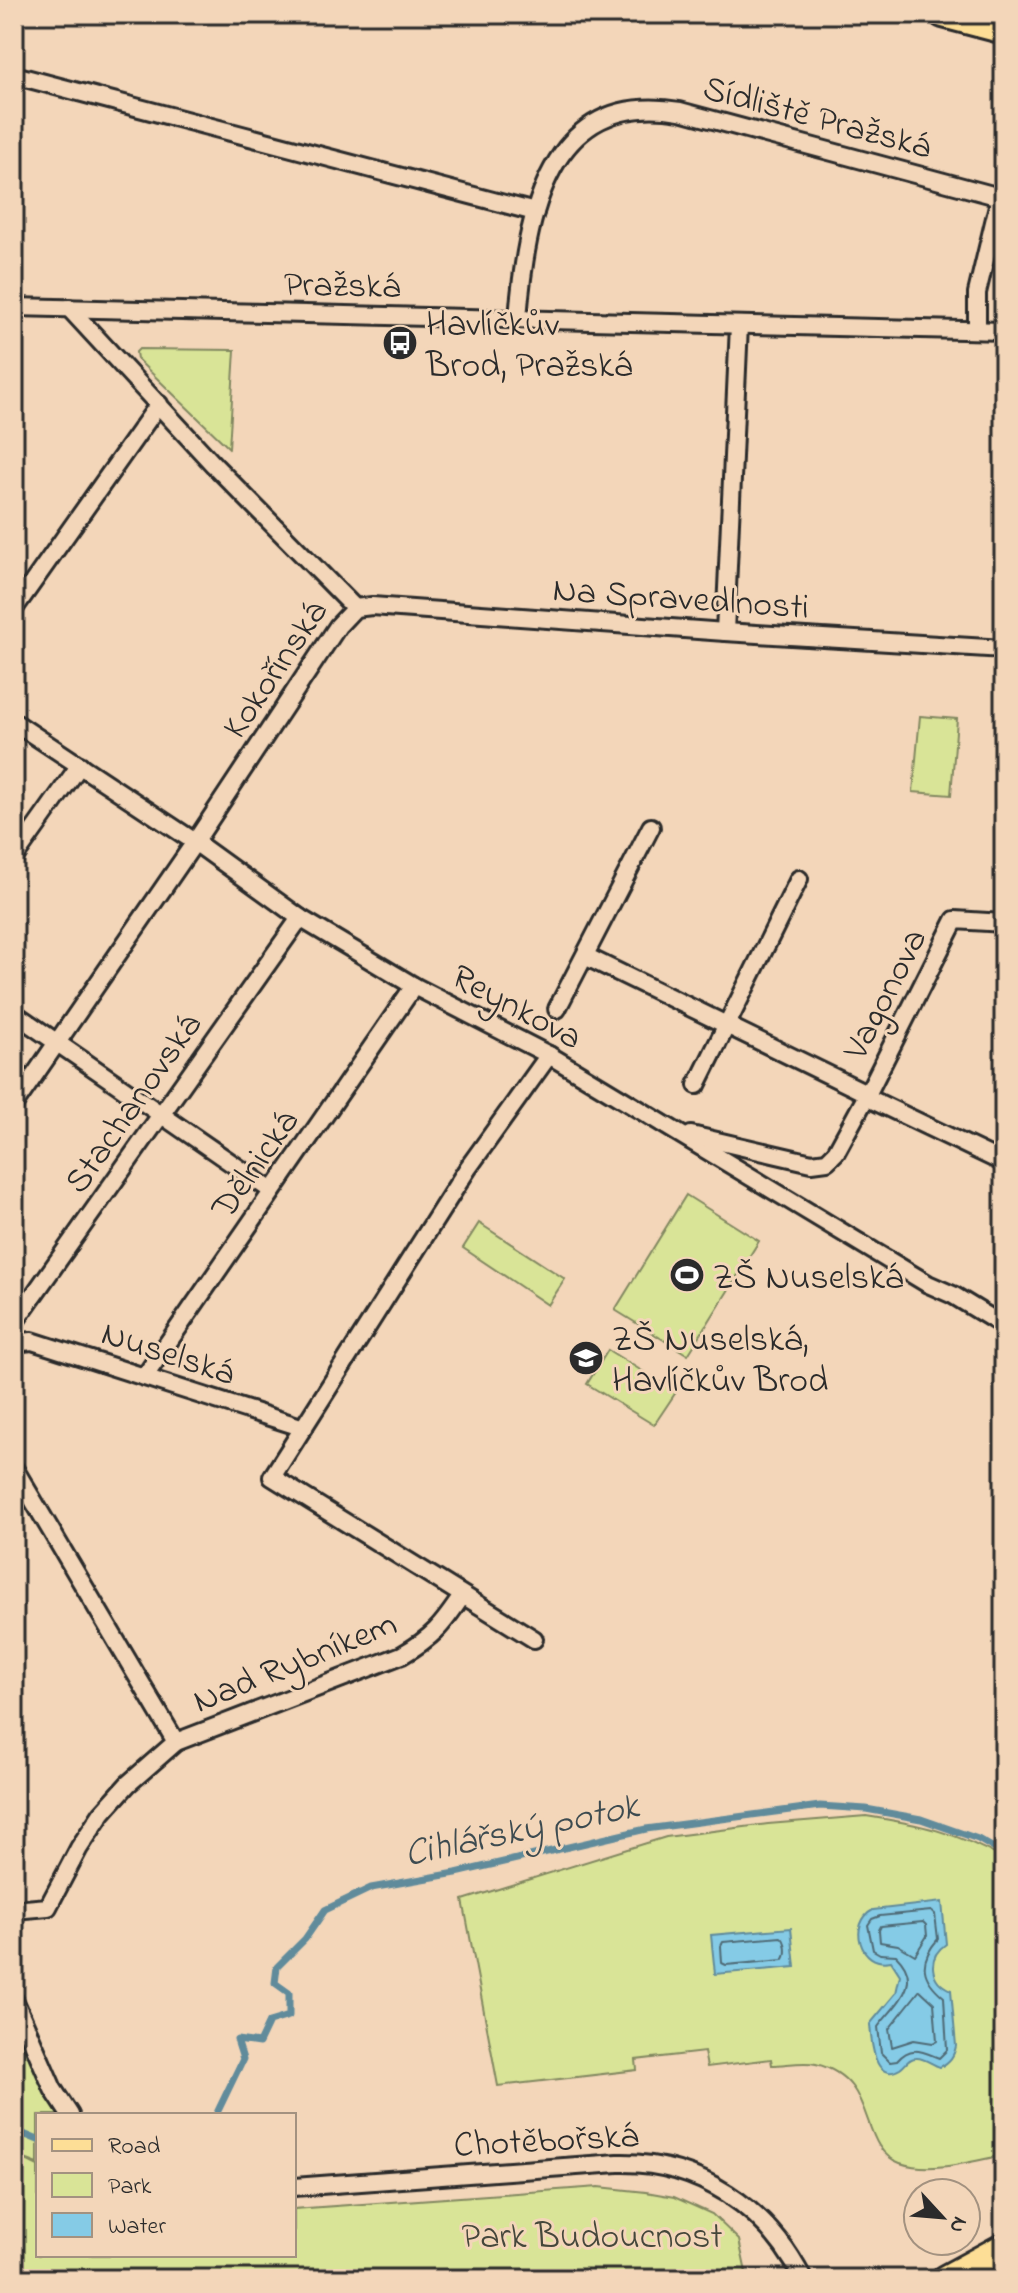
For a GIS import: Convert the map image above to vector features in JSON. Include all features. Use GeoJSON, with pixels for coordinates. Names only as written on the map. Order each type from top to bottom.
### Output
{"type":"FeatureCollection","features":[{"type":"Feature","properties":{"kind":"main road"},"geometry":{"type":"LineString","coordinates":[[943,14],[1004,30]]}},
{"type":"Feature","properties":{"kind":"main road"},"geometry":{"type":"LineString","coordinates":[[945,2279],[1004,2247]]}},
{"type":"Feature","properties":{"kind":"street"},"geometry":{"type":"LineString","coordinates":[[14,75],[535,212]]}},
{"type":"Feature","properties":{"kind":"street","name":"Sídliště Pražská"},"geometry":{"type":"LineString","coordinates":[[518,318],[522,265],[535,212],[558,160],[569,143],[602,118],[641,107],[680,111],[1000,197],[977,293],[977,330]]}},
{"type":"Feature","properties":{"kind":"street","name":"Pražská"},"geometry":{"type":"LineString","coordinates":[[14,307],[1004,331]]}},
{"type":"Feature","properties":{"kind":"street","name":"Kokořínská"},"geometry":{"type":"LineString","coordinates":[[14,1105],[195,842],[338,626],[355,608],[214,465],[69,308]]}},
{"type":"Feature","properties":{"kind":"street"},"geometry":{"type":"LineString","coordinates":[[725,632],[739,325]]}},
{"type":"Feature","properties":{"kind":"street"},"geometry":{"type":"LineString","coordinates":[[14,609],[159,404]]}},
{"type":"Feature","properties":{"kind":"street","name":"Na Spravedlnosti"},"geometry":{"type":"LineString","coordinates":[[355,608],[372,606],[1004,649]]}},
{"type":"Feature","properties":{"kind":"street","name":"Reynkova"},"geometry":{"type":"LineString","coordinates":[[14,722],[195,842],[300,918],[414,986],[549,1055],[928,1284],[953,1295],[1004,1326]]}},
{"type":"Feature","properties":{"kind":"street"},"geometry":{"type":"LineString","coordinates":[[14,858],[80,765]]}},
{"type":"Feature","properties":{"kind":"street"},"geometry":{"type":"LineString","coordinates":[[557,1009],[651,827]]}},
{"type":"Feature","properties":{"kind":"street"},"geometry":{"type":"LineString","coordinates":[[697,1085],[799,879]]}},
{"type":"Feature","properties":{"kind":"street","name":"Stachanovská"},"geometry":{"type":"LineString","coordinates":[[14,1323],[300,918]]}},
{"type":"Feature","properties":{"kind":"street","name":"Vagonova"},"geometry":{"type":"LineString","coordinates":[[678,1132],[812,1163],[827,1161],[836,1152],[867,1095],[955,920],[1004,923]]}},
{"type":"Feature","properties":{"kind":"street","name":"Vagonova"},"geometry":{"type":"LineString","coordinates":[[585,956],[867,1095]]}},
{"type":"Feature","properties":{"kind":"street","name":"Dělnická"},"geometry":{"type":"LineString","coordinates":[[145,1376],[414,986]]}},
{"type":"Feature","properties":{"kind":"street"},"geometry":{"type":"LineString","coordinates":[[14,1013],[272,1191]]}},
{"type":"Feature","properties":{"kind":"street"},"geometry":{"type":"LineString","coordinates":[[534,1639],[272,1477],[468,1168],[549,1055]]}},
{"type":"Feature","properties":{"kind":"street"},"geometry":{"type":"LineString","coordinates":[[867,1095],[1004,1163]]}},
{"type":"Feature","properties":{"kind":"street","name":"Nuselská"},"geometry":{"type":"LineString","coordinates":[[14,1343],[32,1341],[304,1428]]}},
{"type":"Feature","properties":{"kind":"street","name":"Nad Rybníkem"},"geometry":{"type":"LineString","coordinates":[[14,1468],[176,1742]]}},
{"type":"Feature","properties":{"kind":"street","name":"Nad Rybníkem"},"geometry":{"type":"LineString","coordinates":[[14,1910],[48,1907],[79,1848],[102,1813],[128,1784],[176,1742],[402,1655],[441,1628],[462,1596]]}},
{"type":"Feature","properties":{"kind":"street"},"geometry":{"type":"LineString","coordinates":[[14,1999],[53,2089],[69,2113]]}},
{"type":"Feature","properties":{"kind":"street","name":"Chotěbořská"},"geometry":{"type":"LineString","coordinates":[[296,2187],[618,2163],[660,2165],[710,2183],[747,2206],[777,2237],[803,2279]]}},
{"type":"Feature","properties":{"kind":"green space"},"geometry":{"type":"Polygon","coordinates":[[[139,349],[235,350],[229,448],[137,359],[139,349]]]}},
{"type":"Feature","properties":{"kind":"green space"},"geometry":{"type":"Polygon","coordinates":[[[920,716],[957,719],[951,795],[913,792],[920,716]]]}},
{"type":"Feature","properties":{"kind":"green space","name":"ZŠ Nuselská"},"geometry":{"type":"Polygon","coordinates":[[[686,1195],[759,1241],[688,1355],[615,1310],[686,1195]]]}},
{"type":"Feature","properties":{"kind":"green space"},"geometry":{"type":"Polygon","coordinates":[[[479,1223],[565,1279],[548,1305],[463,1248],[479,1223]]]}},
{"type":"Feature","properties":{"kind":"green space","name":"ZŠ Nuselská"},"geometry":{"type":"Polygon","coordinates":[[[608,1350],[676,1392],[654,1425],[587,1384],[608,1350]]]}},
{"type":"Feature","properties":{"kind":"green space"},"geometry":{"type":"Polygon","coordinates":[[[866,1816],[937,1830],[1004,1859],[1004,2155],[939,2167],[900,2163],[886,2155],[877,2143],[850,2084],[836,2072],[811,2063],[772,2065],[771,2059],[707,2067],[704,2052],[636,2060],[637,2070],[498,2086],[463,1900],[666,1837],[866,1816]]]}},
{"type":"Feature","properties":{"kind":"green space","name":"Park Budoucnost"},"geometry":{"type":"Polygon","coordinates":[[[14,2028],[57,2113],[36,2113],[36,2163],[22,2158],[36,2165],[36,2257],[296,2257],[296,2209],[599,2187],[674,2197],[712,2214],[739,2240],[747,2277],[14,2279],[14,2028]]]}},
{"type":"Feature","properties":{"kind":"water"},"geometry":{"type":"Polygon","coordinates":[[[942,1902],[946,1944],[936,1955],[933,1968],[938,1981],[951,1990],[954,2053],[940,2067],[913,2058],[900,2069],[884,2071],[875,2057],[870,2024],[896,1993],[900,1975],[891,1961],[871,1958],[865,1951],[859,1934],[861,1924],[873,1910],[942,1902]]]}},
{"type":"Feature","properties":{"kind":"water"},"geometry":{"type":"Polygon","coordinates":[[[791,1928],[795,1967],[715,1974],[711,1935],[791,1928]]]}},
{"type":"Feature","properties":{"kind":"waterway","name":"Cihlářský potok"},"geometry":{"type":"LineString","coordinates":[[217,2113],[243,2059],[237,2040],[259,2043],[269,2022],[289,2016],[289,1993],[275,1983],[277,1967],[305,1939],[325,1910],[371,1888],[456,1873],[646,1829],[820,1806],[866,1809],[921,1819],[978,1839],[1004,1854]]}},
{"type":"Feature","properties":{"kind":"waterway","name":"Cihlářský potok"},"geometry":{"type":"LineString","coordinates":[[14,2130],[36,2139]]}},
{"type":"Feature","properties":{"kind":"place","name":"Havlíčkův Brod, Pražská"},"geometry":{"type":"Point","coordinates":[400,343]}},
{"type":"Feature","properties":{"kind":"place","name":"ZŠ Nuselská"},"geometry":{"type":"Point","coordinates":[687,1275]}},
{"type":"Feature","properties":{"kind":"place","name":"ZŠ Nuselská, Havlíčkův Brod"},"geometry":{"type":"Point","coordinates":[586,1358]}}]}
